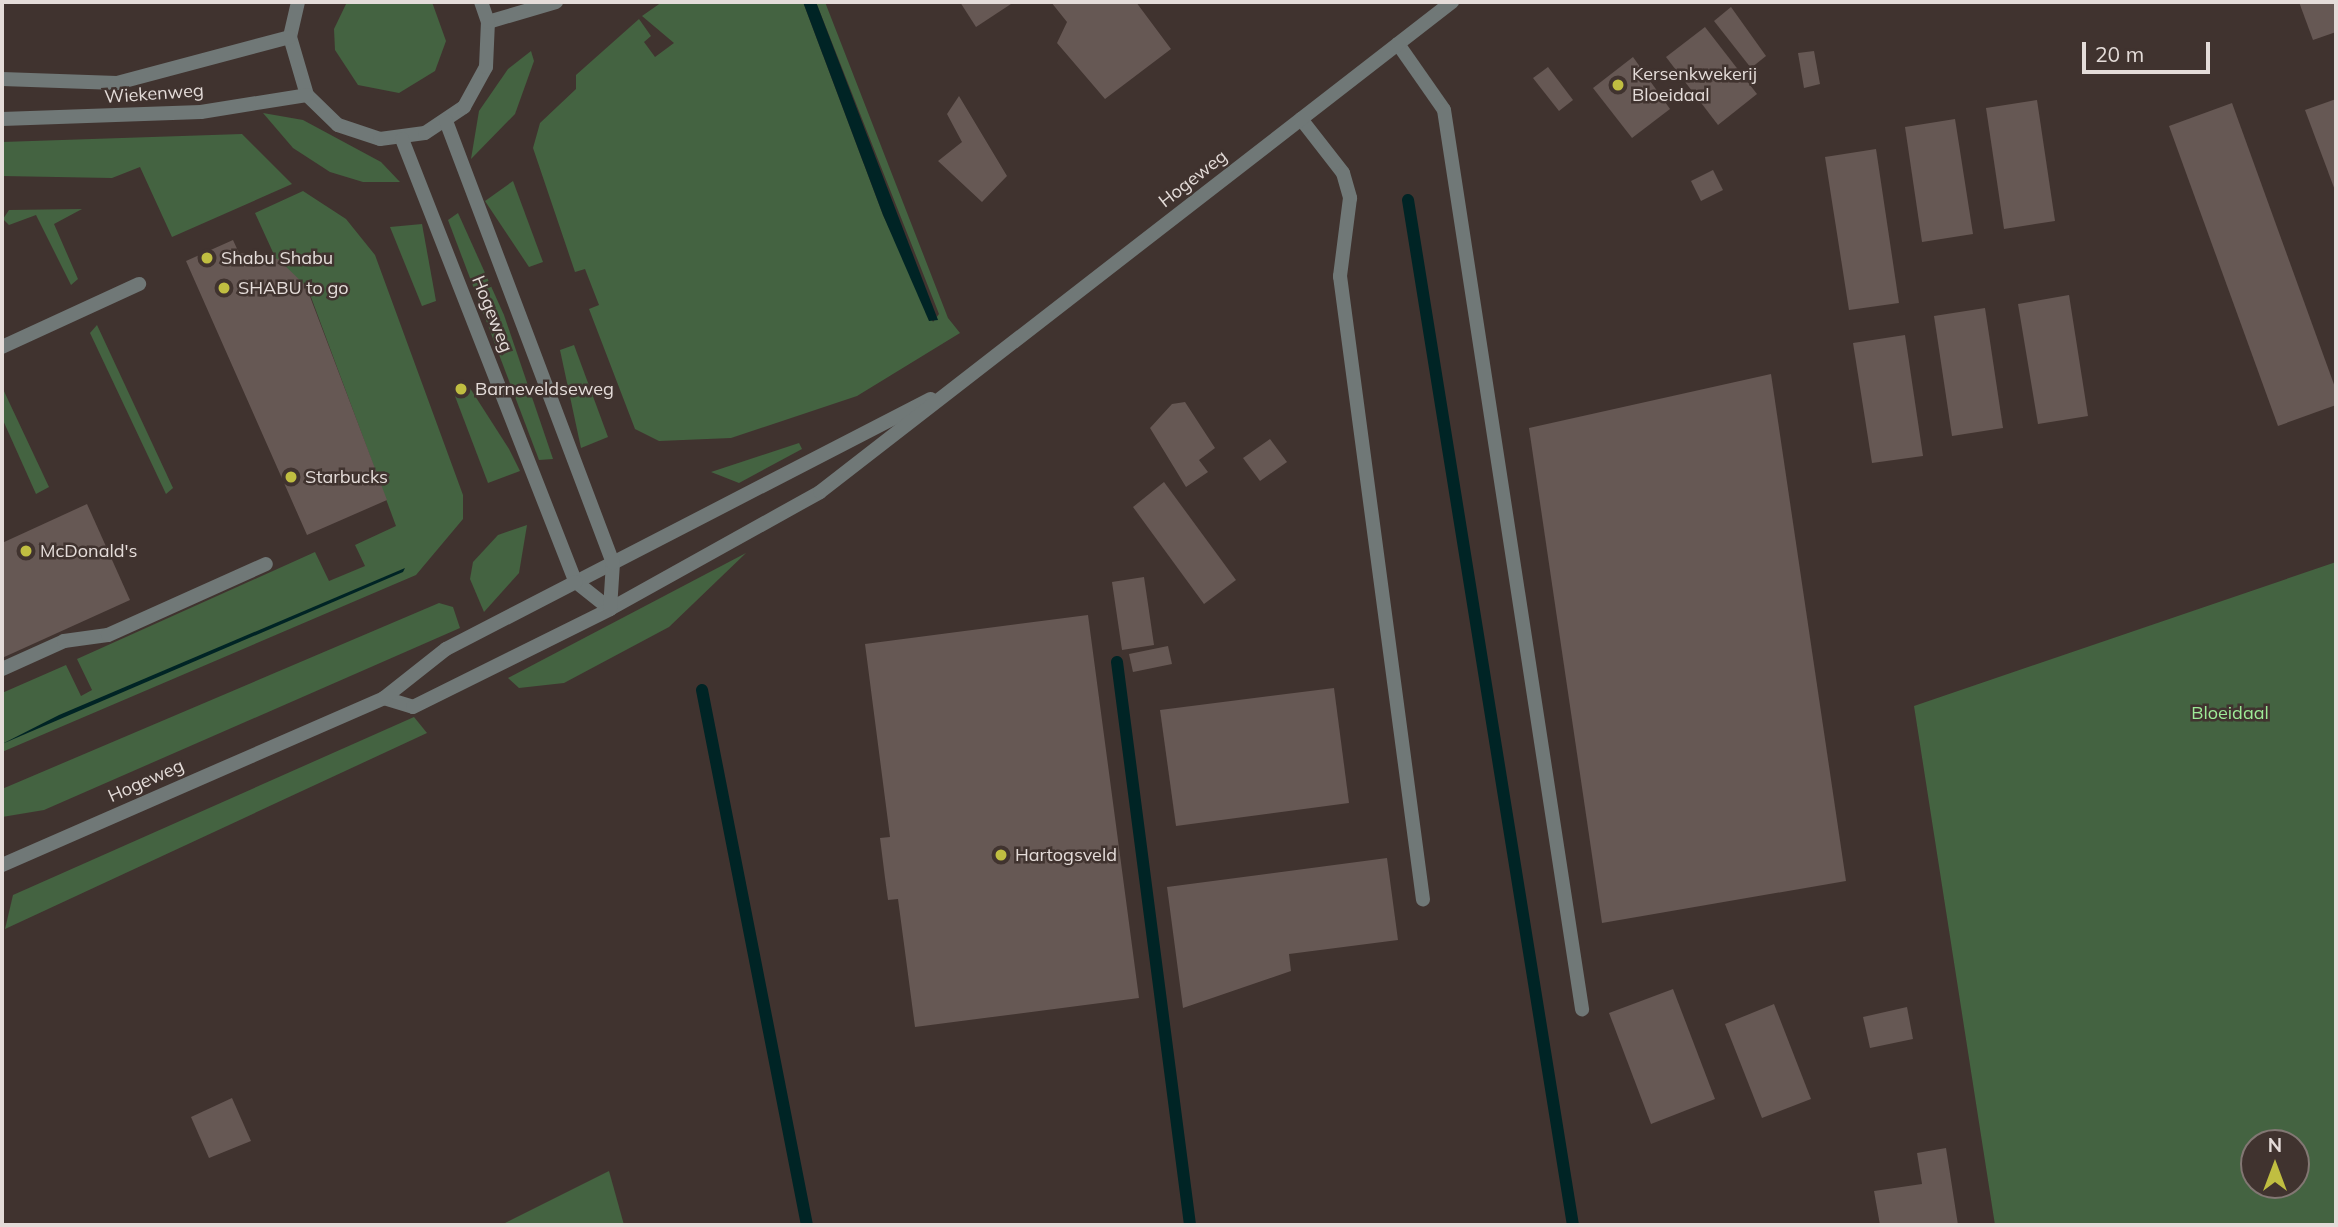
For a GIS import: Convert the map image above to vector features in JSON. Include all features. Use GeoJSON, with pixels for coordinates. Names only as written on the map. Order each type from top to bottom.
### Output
{"type":"FeatureCollection","features":[{"type":"Feature","properties":{"kind":"street"},"geometry":{"type":"LineString","coordinates":[[298,2],[290,37],[307,95],[338,125],[380,139],[402,139],[446,122],[477,88],[486,67],[488,22],[481,2]]}},
{"type":"Feature","properties":{"kind":"street"},"geometry":{"type":"LineString","coordinates":[[488,22],[556,2]]}},
{"type":"Feature","properties":{"kind":"street","name":"Hogeweg"},"geometry":{"type":"LineString","coordinates":[[384,698],[413,707],[610,609],[820,492],[1452,2]]}},
{"type":"Feature","properties":{"kind":"street","name":"Wiekenweg"},"geometry":{"type":"LineString","coordinates":[[2,79],[117,83],[290,37]]}},
{"type":"Feature","properties":{"kind":"street"},"geometry":{"type":"LineString","coordinates":[[1398,44],[1444,110],[1582,1009]]}},
{"type":"Feature","properties":{"kind":"street","name":"Wiekenweg"},"geometry":{"type":"LineString","coordinates":[[2,119],[201,112],[307,95]]}},
{"type":"Feature","properties":{"kind":"street"},"geometry":{"type":"LineString","coordinates":[[1301,119],[1343,173],[1350,198],[1340,276],[1423,900]]}},
{"type":"Feature","properties":{"kind":"street","name":"Hogeweg"},"geometry":{"type":"LineString","coordinates":[[446,122],[613,563],[610,609]]}},
{"type":"Feature","properties":{"kind":"street","name":"Hogeweg"},"geometry":{"type":"LineString","coordinates":[[402,139],[576,582]]}},
{"type":"Feature","properties":{"kind":"street"},"geometry":{"type":"LineString","coordinates":[[2,347],[139,284]]}},
{"type":"Feature","properties":{"kind":"street","name":"Hogeweg"},"geometry":{"type":"LineString","coordinates":[[2,865],[384,698],[446,649],[957,386]]}},
{"type":"Feature","properties":{"kind":"street"},"geometry":{"type":"LineString","coordinates":[[2,669],[64,641],[108,635],[266,564]]}},
{"type":"Feature","properties":{"kind":"street"},"geometry":{"type":"LineString","coordinates":[[576,582],[610,609]]}},
{"type":"Feature","properties":{"kind":"green space"},"geometry":{"type":"Polygon","coordinates":[[[347,2],[432,2],[446,41],[435,71],[399,93],[358,85],[335,50],[334,29],[347,2]]]}},
{"type":"Feature","properties":{"kind":"green space"},"geometry":{"type":"Polygon","coordinates":[[[662,2],[803,2],[883,215],[933,322],[939,314],[816,2],[825,2],[948,318],[960,333],[857,396],[731,438],[659,441],[635,429],[589,309],[599,305],[585,269],[575,272],[533,148],[540,123],[576,89],[576,75],[639,19],[651,36],[644,42],[655,57],[674,43],[642,16],[662,2]]]}},
{"type":"Feature","properties":{"kind":"green space"},"geometry":{"type":"Polygon","coordinates":[[[531,51],[534,61],[515,114],[471,159],[479,111],[508,69],[531,51]]]}},
{"type":"Feature","properties":{"kind":"green space"},"geometry":{"type":"Polygon","coordinates":[[[263,113],[303,120],[381,162],[400,182],[363,182],[330,172],[293,148],[263,113]]]}},
{"type":"Feature","properties":{"kind":"green space"},"geometry":{"type":"Polygon","coordinates":[[[242,134],[292,184],[172,237],[140,167],[112,178],[2,176],[2,142],[242,134]]]}},
{"type":"Feature","properties":{"kind":"green space"},"geometry":{"type":"Polygon","coordinates":[[[513,181],[543,262],[529,267],[485,201],[513,181]]]}},
{"type":"Feature","properties":{"kind":"green space"},"geometry":{"type":"Polygon","coordinates":[[[303,191],[346,219],[375,255],[463,495],[463,519],[416,575],[2,752],[2,693],[66,665],[81,696],[92,690],[77,659],[315,552],[329,581],[365,566],[355,545],[396,526],[308,289],[276,259],[255,213],[303,191]]]}},
{"type":"Feature","properties":{"kind":"green space"},"geometry":{"type":"Polygon","coordinates":[[[82,209],[54,224],[78,279],[71,285],[36,215],[9,225],[3,219],[9,210],[82,209]]]}},
{"type":"Feature","properties":{"kind":"green space"},"geometry":{"type":"Polygon","coordinates":[[[458,213],[504,315],[553,459],[539,460],[448,220],[458,213]]]}},
{"type":"Feature","properties":{"kind":"green space"},"geometry":{"type":"Polygon","coordinates":[[[422,224],[436,301],[422,306],[390,227],[422,224]]]}},
{"type":"Feature","properties":{"kind":"green space"},"geometry":{"type":"Polygon","coordinates":[[[97,325],[173,488],[166,494],[90,333],[97,325]]]}},
{"type":"Feature","properties":{"kind":"green space"},"geometry":{"type":"Polygon","coordinates":[[[574,345],[608,437],[581,448],[560,350],[574,345]]]}},
{"type":"Feature","properties":{"kind":"green space"},"geometry":{"type":"Polygon","coordinates":[[[468,385],[520,471],[488,483],[453,391],[468,385]]]}},
{"type":"Feature","properties":{"kind":"green space"},"geometry":{"type":"Polygon","coordinates":[[[2,387],[49,487],[36,494],[2,418],[2,387]]]}},
{"type":"Feature","properties":{"kind":"green space"},"geometry":{"type":"Polygon","coordinates":[[[799,443],[802,449],[739,483],[711,472],[799,443]]]}},
{"type":"Feature","properties":{"kind":"green space"},"geometry":{"type":"Polygon","coordinates":[[[527,525],[519,573],[484,612],[470,579],[473,562],[498,535],[527,525]]]}},
{"type":"Feature","properties":{"kind":"green space"},"geometry":{"type":"Polygon","coordinates":[[[746,553],[669,627],[564,683],[519,688],[508,678],[746,553]]]}},
{"type":"Feature","properties":{"kind":"green space","name":"Bloeidaal"},"geometry":{"type":"Polygon","coordinates":[[[2336,562],[2336,1225],[1995,1225],[1914,706],[2336,562]]]}},
{"type":"Feature","properties":{"kind":"green space"},"geometry":{"type":"Polygon","coordinates":[[[439,603],[453,607],[460,628],[44,810],[2,817],[2,789],[439,603]]]}},
{"type":"Feature","properties":{"kind":"green space"},"geometry":{"type":"Polygon","coordinates":[[[414,717],[427,733],[5,929],[13,895],[414,717]]]}},
{"type":"Feature","properties":{"kind":"green space"},"geometry":{"type":"Polygon","coordinates":[[[609,1171],[624,1225],[501,1225],[609,1171]]]}},
{"type":"Feature","properties":{"kind":"water"},"geometry":{"type":"Polygon","coordinates":[[[803,2],[816,2],[938,320],[929,321],[883,215],[803,2]]]}},
{"type":"Feature","properties":{"kind":"water"},"geometry":{"type":"Polygon","coordinates":[[[405,568],[403,572],[2,744],[59,715],[405,568]]]}},
{"type":"Feature","properties":{"kind":"building"},"geometry":{"type":"Polygon","coordinates":[[[960,2],[1014,2],[976,27],[960,2]]]}},
{"type":"Feature","properties":{"kind":"building"},"geometry":{"type":"Polygon","coordinates":[[[1051,2],[1136,2],[1171,49],[1105,99],[1057,43],[1067,22],[1051,2]]]}},
{"type":"Feature","properties":{"kind":"building"},"geometry":{"type":"Polygon","coordinates":[[[2299,2],[2336,2],[2336,32],[2313,40],[2299,2]]]}},
{"type":"Feature","properties":{"kind":"building"},"geometry":{"type":"Polygon","coordinates":[[[1731,7],[1766,56],[1751,68],[1714,21],[1731,7]]]}},
{"type":"Feature","properties":{"kind":"building"},"geometry":{"type":"Polygon","coordinates":[[[1705,27],[1757,94],[1718,125],[1666,57],[1705,27]]]}},
{"type":"Feature","properties":{"kind":"building"},"geometry":{"type":"Polygon","coordinates":[[[1814,51],[1820,84],[1804,88],[1798,53],[1814,51]]]}},
{"type":"Feature","properties":{"kind":"building"},"geometry":{"type":"Polygon","coordinates":[[[1633,57],[1670,109],[1632,138],[1593,88],[1633,57]]]}},
{"type":"Feature","properties":{"kind":"building"},"geometry":{"type":"Polygon","coordinates":[[[1548,67],[1573,100],[1559,111],[1533,78],[1548,67]]]}},
{"type":"Feature","properties":{"kind":"building"},"geometry":{"type":"Polygon","coordinates":[[[959,96],[1007,176],[982,202],[938,161],[962,142],[947,114],[959,96]]]}},
{"type":"Feature","properties":{"kind":"building"},"geometry":{"type":"Polygon","coordinates":[[[2336,99],[2336,193],[2305,110],[2336,99]]]}},
{"type":"Feature","properties":{"kind":"building"},"geometry":{"type":"Polygon","coordinates":[[[2037,100],[2055,221],[2004,229],[1986,108],[2037,100]]]}},
{"type":"Feature","properties":{"kind":"building"},"geometry":{"type":"Polygon","coordinates":[[[2232,103],[2336,390],[2336,405],[2278,426],[2169,126],[2232,103]]]}},
{"type":"Feature","properties":{"kind":"building"},"geometry":{"type":"Polygon","coordinates":[[[1955,119],[1973,234],[1922,242],[1905,127],[1955,119]]]}},
{"type":"Feature","properties":{"kind":"building"},"geometry":{"type":"Polygon","coordinates":[[[1876,149],[1899,303],[1849,310],[1825,157],[1876,149]]]}},
{"type":"Feature","properties":{"kind":"building"},"geometry":{"type":"Polygon","coordinates":[[[1713,170],[1723,190],[1701,201],[1691,181],[1713,170]]]}},
{"type":"Feature","properties":{"kind":"building"},"geometry":{"type":"Polygon","coordinates":[[[233,240],[239,253],[278,259],[306,286],[387,500],[307,535],[186,261],[233,240]]]}},
{"type":"Feature","properties":{"kind":"building"},"geometry":{"type":"Polygon","coordinates":[[[2069,295],[2088,416],[2038,424],[2018,304],[2069,295]]]}},
{"type":"Feature","properties":{"kind":"building"},"geometry":{"type":"Polygon","coordinates":[[[1985,308],[2003,428],[1952,436],[1934,316],[1985,308]]]}},
{"type":"Feature","properties":{"kind":"building"},"geometry":{"type":"Polygon","coordinates":[[[1905,335],[1923,456],[1872,463],[1853,343],[1905,335]]]}},
{"type":"Feature","properties":{"kind":"building"},"geometry":{"type":"Polygon","coordinates":[[[1771,374],[1846,881],[1602,923],[1529,428],[1771,374]]]}},
{"type":"Feature","properties":{"kind":"building"},"geometry":{"type":"Polygon","coordinates":[[[1185,402],[1215,448],[1199,460],[1208,472],[1186,487],[1150,428],[1172,404],[1185,402]]]}},
{"type":"Feature","properties":{"kind":"building"},"geometry":{"type":"Polygon","coordinates":[[[1270,439],[1287,462],[1260,481],[1243,458],[1270,439]]]}},
{"type":"Feature","properties":{"kind":"building"},"geometry":{"type":"Polygon","coordinates":[[[1164,482],[1236,580],[1204,604],[1133,507],[1164,482]]]}},
{"type":"Feature","properties":{"kind":"building"},"geometry":{"type":"Polygon","coordinates":[[[87,504],[130,600],[2,658],[2,543],[87,504]]]}},
{"type":"Feature","properties":{"kind":"building"},"geometry":{"type":"Polygon","coordinates":[[[1144,577],[1154,645],[1122,650],[1112,582],[1144,577]]]}},
{"type":"Feature","properties":{"kind":"building"},"geometry":{"type":"Polygon","coordinates":[[[1088,615],[1139,998],[915,1027],[898,899],[888,900],[885,878],[880,838],[890,837],[865,644],[1088,615]]]}},
{"type":"Feature","properties":{"kind":"building"},"geometry":{"type":"Polygon","coordinates":[[[1168,646],[1172,664],[1133,672],[1129,654],[1168,646]]]}},
{"type":"Feature","properties":{"kind":"building"},"geometry":{"type":"Polygon","coordinates":[[[1334,688],[1349,803],[1176,826],[1160,710],[1334,688]]]}},
{"type":"Feature","properties":{"kind":"building"},"geometry":{"type":"Polygon","coordinates":[[[1387,858],[1398,940],[1289,954],[1291,971],[1183,1008],[1167,887],[1387,858]]]}},
{"type":"Feature","properties":{"kind":"building"},"geometry":{"type":"Polygon","coordinates":[[[1673,989],[1715,1099],[1651,1124],[1609,1013],[1673,989]]]}},
{"type":"Feature","properties":{"kind":"building"},"geometry":{"type":"Polygon","coordinates":[[[1774,1004],[1811,1099],[1762,1118],[1725,1024],[1774,1004]]]}},
{"type":"Feature","properties":{"kind":"building"},"geometry":{"type":"Polygon","coordinates":[[[1907,1007],[1913,1039],[1870,1048],[1863,1017],[1907,1007]]]}},
{"type":"Feature","properties":{"kind":"building"},"geometry":{"type":"Polygon","coordinates":[[[232,1098],[251,1141],[209,1158],[191,1117],[232,1098]]]}},
{"type":"Feature","properties":{"kind":"building"},"geometry":{"type":"Polygon","coordinates":[[[1946,1148],[1958,1225],[1880,1225],[1874,1191],[1922,1184],[1917,1153],[1946,1148]]]}},
{"type":"Feature","properties":{"kind":"waterway"},"geometry":{"type":"LineString","coordinates":[[1408,200],[1573,1225]]}},
{"type":"Feature","properties":{"kind":"waterway"},"geometry":{"type":"LineString","coordinates":[[1117,662],[1190,1225]]}},
{"type":"Feature","properties":{"kind":"waterway"},"geometry":{"type":"LineString","coordinates":[[702,690],[807,1225]]}},
{"type":"Feature","properties":{"kind":"place","name":"Kersenkwekerij Bloeidaal"},"geometry":{"type":"Point","coordinates":[1618,85]}},
{"type":"Feature","properties":{"kind":"place","name":"Shabu Shabu"},"geometry":{"type":"Point","coordinates":[207,258]}},
{"type":"Feature","properties":{"kind":"place","name":"SHABU to go"},"geometry":{"type":"Point","coordinates":[224,288]}},
{"type":"Feature","properties":{"kind":"place","name":"Barneveldseweg"},"geometry":{"type":"Point","coordinates":[461,389]}},
{"type":"Feature","properties":{"kind":"place","name":"Starbucks"},"geometry":{"type":"Point","coordinates":[291,477]}},
{"type":"Feature","properties":{"kind":"place","name":"McDonald's"},"geometry":{"type":"Point","coordinates":[26,551]}},
{"type":"Feature","properties":{"kind":"place","name":"Hartogsveld"},"geometry":{"type":"Point","coordinates":[1001,855]}}]}
